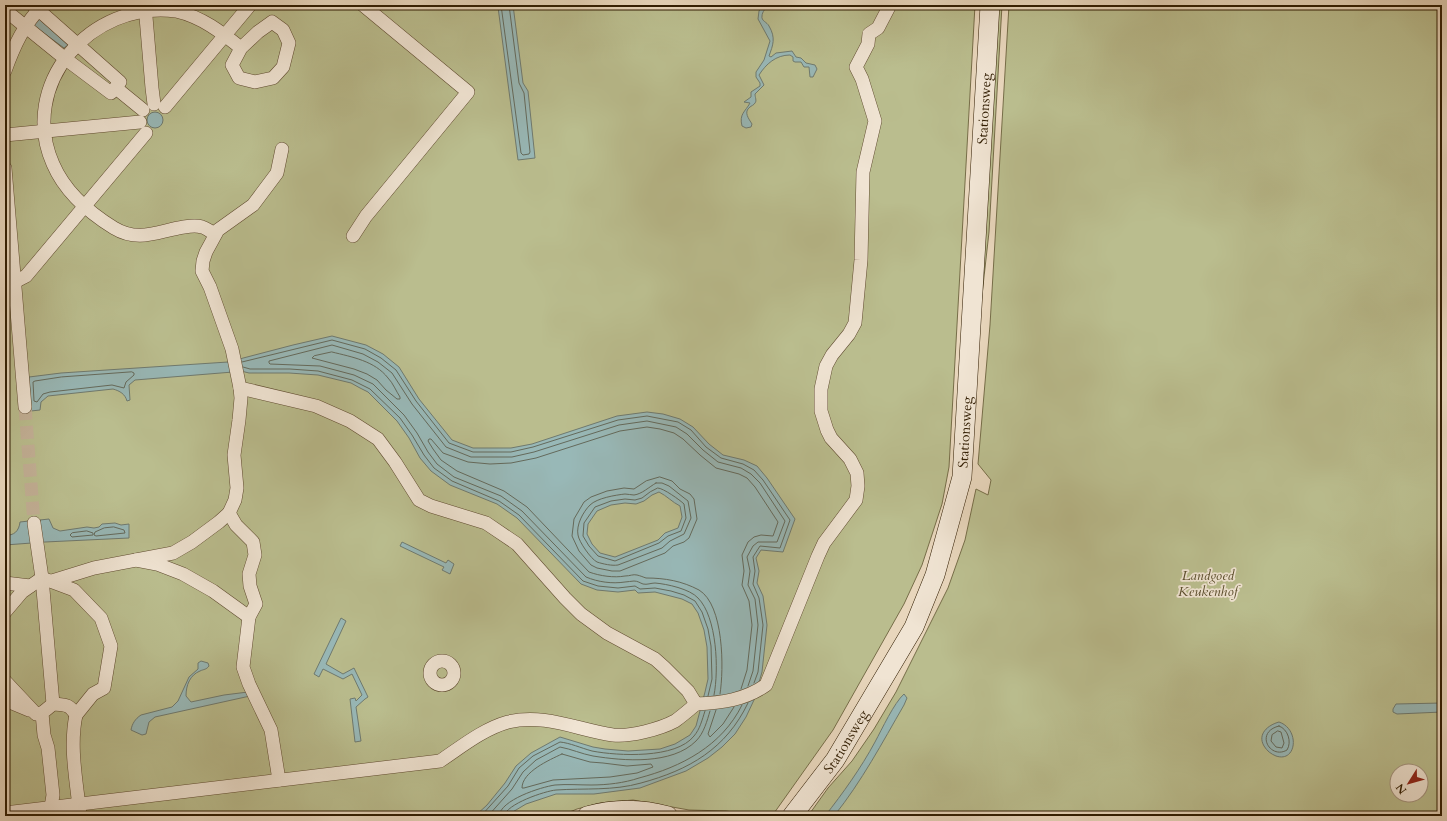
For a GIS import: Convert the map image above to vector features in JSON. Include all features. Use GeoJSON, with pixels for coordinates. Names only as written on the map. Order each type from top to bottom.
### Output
{"type":"FeatureCollection","features":[{"type":"Feature","properties":{"kind":"main road","name":"Stationsweg"},"geometry":{"type":"LineString","coordinates":[[792,816],[835,760],[914,627],[935,575],[962,476],[990,5]]}},
{"type":"Feature","properties":{"kind":"main road"},"geometry":{"type":"LineString","coordinates":[[587,816],[604,811],[634,809],[668,816]]}},
{"type":"Feature","properties":{"kind":"street"},"geometry":{"type":"LineString","coordinates":[[10,285],[26,276],[83,206],[149,115],[225,35],[250,5]]}},
{"type":"Feature","properties":{"kind":"street"},"geometry":{"type":"LineString","coordinates":[[353,236],[366,216],[468,92],[363,5]]}},
{"type":"Feature","properties":{"kind":"street"},"geometry":{"type":"LineString","coordinates":[[5,813],[80,810],[280,780],[440,761],[486,732],[508,722],[541,720],[612,734],[635,734],[674,721],[698,704],[707,705],[731,701],[766,685],[824,543],[856,500],[858,486],[857,473],[850,459],[831,438],[827,430],[822,411],[821,389],[826,366],[855,323],[861,260],[862,172],[874,121],[862,78],[856,67],[868,44],[869,34],[878,28],[890,5]]}},
{"type":"Feature","properties":{"kind":"street"},"geometry":{"type":"LineString","coordinates":[[5,10],[26,26],[63,57],[111,94],[120,82],[38,7],[26,26],[12,50],[5,71]]}},
{"type":"Feature","properties":{"kind":"street"},"geometry":{"type":"LineString","coordinates":[[145,7],[152,88],[149,115]]}},
{"type":"Feature","properties":{"kind":"street"},"geometry":{"type":"LineString","coordinates":[[215,234],[202,227],[193,226],[141,237],[116,229],[83,206],[74,197],[58,175],[49,153],[44,131],[44,111],[47,92],[56,68],[63,57],[90,29],[106,19],[124,12],[145,7],[165,9],[187,14],[207,23],[241,48]]}},
{"type":"Feature","properties":{"kind":"street"},"geometry":{"type":"LineString","coordinates":[[272,22],[283,30],[289,42],[282,67],[273,78],[255,82],[239,78],[232,65],[241,48],[258,32],[272,22]]}},
{"type":"Feature","properties":{"kind":"street"},"geometry":{"type":"LineString","coordinates":[[116,88],[149,115]]}},
{"type":"Feature","properties":{"kind":"street"},"geometry":{"type":"LineString","coordinates":[[5,135],[44,131],[149,115]]}},
{"type":"Feature","properties":{"kind":"street"},"geometry":{"type":"LineString","coordinates":[[5,612],[22,592],[30,586],[47,579],[94,568],[173,553],[192,542],[229,513],[235,500],[236,488],[234,456],[239,420],[239,386],[232,349],[210,287],[202,271],[202,261],[218,230],[253,205],[277,173],[282,149]]}},
{"type":"Feature","properties":{"kind":"street"},"geometry":{"type":"LineString","coordinates":[[5,168],[10,285],[25,407]]}},
{"type":"Feature","properties":{"kind":"street"},"geometry":{"type":"LineString","coordinates":[[239,386],[316,406],[350,420],[378,439],[395,462],[419,500],[431,506],[486,523],[517,544],[581,614],[607,633],[655,659],[679,681],[698,704]]}},
{"type":"Feature","properties":{"kind":"street"},"geometry":{"type":"LineString","coordinates":[[229,513],[236,525],[253,542],[256,555],[249,574],[250,586],[256,604],[250,617],[243,667],[249,684],[271,730],[280,780]]}},
{"type":"Feature","properties":{"kind":"street"},"geometry":{"type":"LineString","coordinates":[[34,523],[37,549],[47,579],[53,704]]}},
{"type":"Feature","properties":{"kind":"street"},"geometry":{"type":"LineString","coordinates":[[136,560],[157,564],[183,574],[213,591],[250,617]]}},
{"type":"Feature","properties":{"kind":"street"},"geometry":{"type":"LineString","coordinates":[[47,579],[74,590],[100,618],[111,646],[104,688],[93,694],[76,715],[73,741],[74,766],[80,810]]}},
{"type":"Feature","properties":{"kind":"street"},"geometry":{"type":"LineString","coordinates":[[5,583],[30,586]]}},
{"type":"Feature","properties":{"kind":"street"},"geometry":{"type":"LineString","coordinates":[[5,681],[39,713],[48,748],[53,795],[52,812]]}},
{"type":"Feature","properties":{"kind":"street"},"geometry":{"type":"LineString","coordinates":[[5,700],[39,713]]}},
{"type":"Feature","properties":{"kind":"street"},"geometry":{"type":"LineString","coordinates":[[39,713],[53,704],[67,705],[72,708],[76,715]]}},
{"type":"Feature","properties":{"kind":"green space"},"geometry":{"type":"Polygon","coordinates":[[[5,5],[975,5],[949,467],[942,504],[922,565],[904,604],[833,730],[772,816],[760,816],[726,811],[689,810],[633,800],[600,803],[577,809],[560,816],[5,816],[5,5]]]}},
{"type":"Feature","properties":{"kind":"green space"},"geometry":{"type":"Polygon","coordinates":[[[997,5],[1002,5],[989,232],[981,304],[997,5]]]}},
{"type":"Feature","properties":{"kind":"green space","name":"Landgoed Keukenhof"},"geometry":{"type":"Polygon","coordinates":[[[1009,5],[1442,5],[1442,816],[808,816],[828,788],[852,761],[874,729],[896,692],[948,588],[965,540],[976,489],[988,495],[991,480],[978,464],[990,325],[1009,5]]]}},
{"type":"Feature","properties":{"kind":"water"},"geometry":{"type":"Polygon","coordinates":[[[496,5],[513,5],[523,83],[528,91],[535,158],[518,160],[498,7],[496,5]]]}},
{"type":"Feature","properties":{"kind":"water"},"geometry":{"type":"Polygon","coordinates":[[[763,5],[768,5],[762,18],[767,23],[773,34],[773,45],[769,56],[771,57],[776,53],[792,51],[796,57],[801,58],[806,63],[815,65],[817,69],[813,77],[810,77],[809,67],[804,67],[801,62],[793,61],[793,57],[790,55],[776,58],[768,64],[759,75],[764,85],[755,94],[756,102],[747,111],[747,116],[752,124],[751,127],[746,128],[742,126],[741,119],[750,103],[744,102],[751,97],[751,92],[760,86],[760,83],[756,77],[756,72],[764,60],[770,41],[758,19],[759,11],[763,5]]]}},
{"type":"Feature","properties":{"kind":"water"},"geometry":{"type":"Polygon","coordinates":[[[38,18],[68,45],[64,48],[33,25],[38,18]]]}},
{"type":"Feature","properties":{"kind":"water"},"geometry":{"type":"Polygon","coordinates":[[[152,112],[158,112],[163,117],[161,126],[158,128],[152,128],[147,123],[147,117],[152,112]]]}},
{"type":"Feature","properties":{"kind":"water"},"geometry":{"type":"Polygon","coordinates":[[[332,336],[366,345],[383,354],[399,367],[419,399],[452,440],[473,448],[511,448],[532,444],[617,416],[647,412],[663,414],[680,419],[693,427],[709,444],[723,455],[744,460],[757,466],[795,519],[783,552],[761,550],[756,558],[759,571],[757,583],[763,596],[767,625],[762,672],[754,700],[746,717],[735,734],[708,758],[686,771],[640,788],[594,794],[556,794],[526,804],[506,816],[475,816],[487,805],[505,783],[516,766],[531,753],[560,737],[593,747],[628,751],[660,749],[675,744],[690,735],[696,726],[708,679],[707,647],[704,630],[698,613],[692,604],[682,599],[655,592],[638,593],[635,590],[618,592],[597,590],[581,584],[517,518],[497,504],[450,485],[431,471],[420,458],[409,438],[397,421],[368,392],[351,383],[318,375],[249,373],[241,371],[135,380],[129,385],[130,400],[127,401],[122,393],[113,389],[48,396],[41,402],[40,410],[31,411],[29,377],[61,373],[228,362],[332,336]],[[659,492],[636,504],[625,503],[611,505],[597,511],[588,524],[587,534],[592,544],[600,553],[615,557],[658,540],[665,533],[678,528],[682,517],[680,506],[659,492]]]}},
{"type":"Feature","properties":{"kind":"water"},"geometry":{"type":"Polygon","coordinates":[[[49,519],[53,528],[60,531],[87,527],[94,528],[99,527],[102,524],[129,524],[129,538],[5,545],[5,535],[11,535],[16,532],[20,522],[40,522],[40,520],[49,519]]]}},
{"type":"Feature","properties":{"kind":"water"},"geometry":{"type":"Polygon","coordinates":[[[402,542],[446,563],[448,560],[454,564],[450,574],[442,570],[444,567],[400,546],[402,542]]]}},
{"type":"Feature","properties":{"kind":"water"},"geometry":{"type":"Polygon","coordinates":[[[341,618],[346,621],[326,664],[343,674],[354,668],[368,697],[356,707],[361,741],[355,742],[350,699],[355,698],[356,701],[362,695],[352,674],[343,679],[323,669],[319,677],[314,674],[341,618]]]}},
{"type":"Feature","properties":{"kind":"water"},"geometry":{"type":"Polygon","coordinates":[[[201,661],[208,663],[209,666],[194,675],[189,681],[186,696],[191,702],[248,692],[250,696],[155,717],[149,722],[146,734],[142,735],[131,730],[134,722],[141,715],[172,707],[178,701],[189,677],[198,669],[198,663],[201,661]]]}},
{"type":"Feature","properties":{"kind":"water"},"geometry":{"type":"Polygon","coordinates":[[[904,694],[907,698],[904,705],[863,776],[834,816],[825,816],[858,771],[870,752],[892,710],[904,694]]]}},
{"type":"Feature","properties":{"kind":"water"},"geometry":{"type":"Polygon","coordinates":[[[1442,703],[1442,712],[1397,714],[1393,712],[1396,704],[1442,703]]]}},
{"type":"Feature","properties":{"kind":"water"},"geometry":{"type":"Polygon","coordinates":[[[1279,722],[1286,726],[1293,738],[1292,750],[1288,755],[1283,757],[1276,756],[1268,751],[1262,742],[1265,731],[1271,725],[1279,722]]]}},
{"type":"Feature","properties":{"kind":"tunnel"},"geometry":{"type":"LineString","coordinates":[[25,407],[34,523]]}}]}
